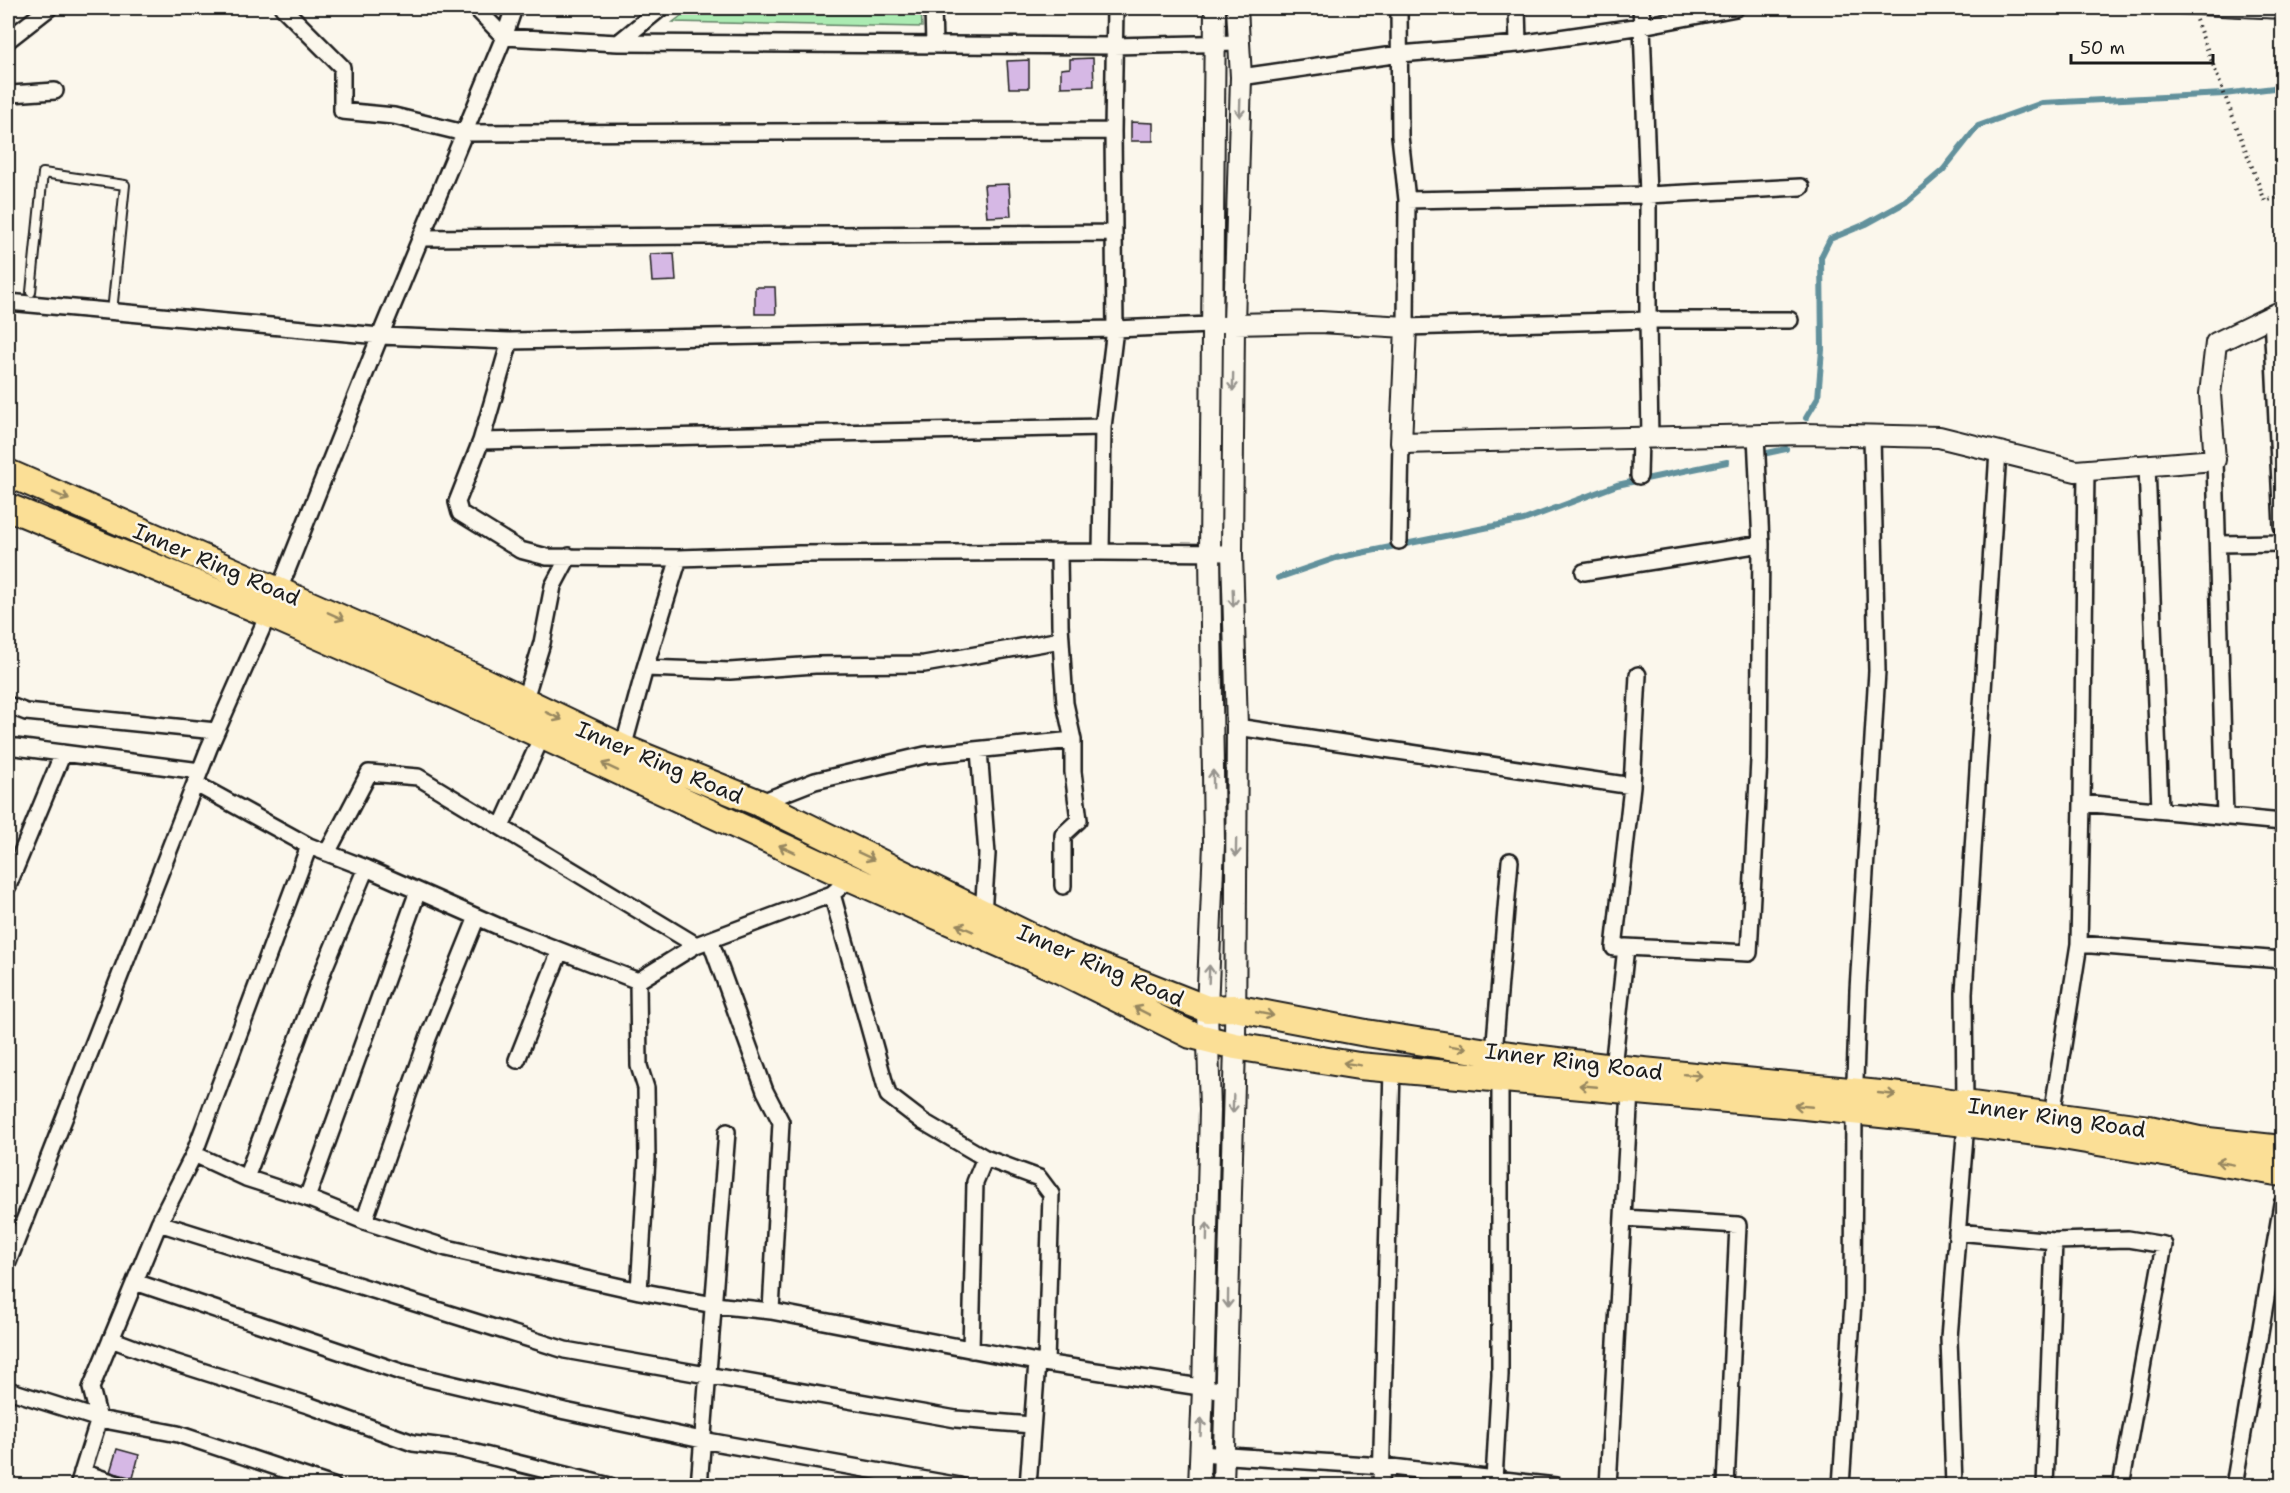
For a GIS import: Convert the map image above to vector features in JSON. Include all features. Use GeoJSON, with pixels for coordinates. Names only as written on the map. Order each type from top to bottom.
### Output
{"type":"FeatureCollection","features":[{"type":"Feature","properties":{"kind":"highway","name":"Inner Ring Road"},"geometry":{"type":"LineString","coordinates":[[8,473],[464,672],[623,748],[759,803],[1062,952],[1207,1009],[1234,1008],[1366,1033],[1494,1053],[1855,1101],[1966,1114],[2052,1115],[2149,1129],[2199,1140],[2283,1149]]}},
{"type":"Feature","properties":{"kind":"highway","name":"Inner Ring Road"},"geometry":{"type":"LineString","coordinates":[[8,507],[269,614],[534,755],[842,886],[1060,970],[1191,1035],[1235,1046],[1359,1066],[1630,1091],[1855,1101]]}},
{"type":"Feature","properties":{"kind":"highway","name":"Inner Ring Road"},"geometry":{"type":"LineString","coordinates":[[1966,1114],[2051,1134],[2283,1173]]}},
{"type":"Feature","properties":{"kind":"street"},"geometry":{"type":"LineString","coordinates":[[8,40],[49,8]]}},
{"type":"Feature","properties":{"kind":"street"},"geometry":{"type":"LineString","coordinates":[[283,8],[342,66],[342,111],[394,116],[465,134],[1113,131]]}},
{"type":"Feature","properties":{"kind":"street"},"geometry":{"type":"LineString","coordinates":[[476,8],[504,36],[618,43],[1114,46],[1238,43]]}},
{"type":"Feature","properties":{"kind":"street"},"geometry":{"type":"LineString","coordinates":[[8,1262],[216,731],[279,590],[514,8]]}},
{"type":"Feature","properties":{"kind":"street"},"geometry":{"type":"LineString","coordinates":[[618,43],[661,8]]}},
{"type":"Feature","properties":{"kind":"street"},"geometry":{"type":"LineString","coordinates":[[933,8],[934,45]]}},
{"type":"Feature","properties":{"kind":"street"},"geometry":{"type":"LineString","coordinates":[[1101,552],[1103,427],[1115,329],[1113,131],[1115,8]]}},
{"type":"Feature","properties":{"kind":"street"},"geometry":{"type":"LineString","coordinates":[[1199,1485],[1210,1110],[1207,1009],[1214,844],[1210,553],[1215,8]]}},
{"type":"Feature","properties":{"kind":"street"},"geometry":{"type":"LineString","coordinates":[[1223,1485],[1235,1046],[1238,727],[1232,553],[1234,324],[1241,77],[1237,8]]}},
{"type":"Feature","properties":{"kind":"street"},"geometry":{"type":"LineString","coordinates":[[1399,8],[1400,136],[1407,200],[1406,327],[1399,541]]}},
{"type":"Feature","properties":{"kind":"street"},"geometry":{"type":"LineString","coordinates":[[1517,8],[1518,44]]}},
{"type":"Feature","properties":{"kind":"street"},"geometry":{"type":"LineString","coordinates":[[1639,476],[1645,438],[1648,320],[1648,195],[1641,8]]}},
{"type":"Feature","properties":{"kind":"street"},"geometry":{"type":"LineString","coordinates":[[1215,76],[1241,77],[1400,54],[1518,44],[1642,26],[1736,8]]}},
{"type":"Feature","properties":{"kind":"street"},"geometry":{"type":"LineString","coordinates":[[8,93],[55,91]]}},
{"type":"Feature","properties":{"kind":"street"},"geometry":{"type":"LineString","coordinates":[[1407,200],[1648,195],[1801,187]]}},
{"type":"Feature","properties":{"kind":"street"},"geometry":{"type":"LineString","coordinates":[[422,238],[1113,232]]}},
{"type":"Feature","properties":{"kind":"street"},"geometry":{"type":"LineString","coordinates":[[8,302],[380,336],[510,341],[1115,329],[1320,322],[1406,327],[1648,320],[1790,320]]}},
{"type":"Feature","properties":{"kind":"street"},"geometry":{"type":"LineString","coordinates":[[2225,817],[2218,544],[2210,394],[2216,343],[2277,314],[2283,526]]}},
{"type":"Feature","properties":{"kind":"street"},"geometry":{"type":"LineString","coordinates":[[510,341],[481,441],[457,502],[460,513],[520,550],[547,557],[679,558],[799,554],[1232,553]]}},
{"type":"Feature","properties":{"kind":"street"},"geometry":{"type":"LineString","coordinates":[[481,441],[1103,427]]}},
{"type":"Feature","properties":{"kind":"street"},"geometry":{"type":"LineString","coordinates":[[1401,440],[1401,443],[1756,435],[1872,435],[1939,437],[2076,471],[2215,460]]}},
{"type":"Feature","properties":{"kind":"street"},"geometry":{"type":"LineString","coordinates":[[1638,675],[1632,786],[1614,948],[1749,953],[1759,760],[1761,544],[1756,435]]}},
{"type":"Feature","properties":{"kind":"street"},"geometry":{"type":"LineString","coordinates":[[1841,1485],[1853,1302],[1855,1101],[1864,869],[1877,672],[1872,435]]}},
{"type":"Feature","properties":{"kind":"street"},"geometry":{"type":"LineString","coordinates":[[1954,1485],[1949,1338],[1966,1114],[1964,993],[1998,451]]}},
{"type":"Feature","properties":{"kind":"street"},"geometry":{"type":"LineString","coordinates":[[2147,466],[2160,809]]}},
{"type":"Feature","properties":{"kind":"street"},"geometry":{"type":"LineString","coordinates":[[2052,1115],[2079,944],[2086,470]]}},
{"type":"Feature","properties":{"kind":"street"},"geometry":{"type":"LineString","coordinates":[[2218,544],[2283,543]]}},
{"type":"Feature","properties":{"kind":"street"},"geometry":{"type":"LineString","coordinates":[[1584,572],[1761,544]]}},
{"type":"Feature","properties":{"kind":"street"},"geometry":{"type":"LineString","coordinates":[[1059,553],[1065,703],[1073,740],[1079,820],[1063,835],[1063,886]]}},
{"type":"Feature","properties":{"kind":"street"},"geometry":{"type":"LineString","coordinates":[[524,702],[542,643],[553,586],[569,556]]}},
{"type":"Feature","properties":{"kind":"street"},"geometry":{"type":"LineString","coordinates":[[623,748],[679,558]]}},
{"type":"Feature","properties":{"kind":"street"},"geometry":{"type":"LineString","coordinates":[[645,668],[730,671],[815,664],[924,664],[1061,640]]}},
{"type":"Feature","properties":{"kind":"street"},"geometry":{"type":"LineString","coordinates":[[8,705],[26,712],[216,731]]}},
{"type":"Feature","properties":{"kind":"street"},"geometry":{"type":"LineString","coordinates":[[1211,718],[1238,727],[1632,786]]}},
{"type":"Feature","properties":{"kind":"street"},"geometry":{"type":"LineString","coordinates":[[759,803],[815,781],[925,755],[1073,740]]}},
{"type":"Feature","properties":{"kind":"street"},"geometry":{"type":"LineString","coordinates":[[8,746],[63,753],[198,778],[309,846],[366,868],[477,917],[638,981]]}},
{"type":"Feature","properties":{"kind":"street"},"geometry":{"type":"LineString","coordinates":[[980,750],[987,854],[983,914]]}},
{"type":"Feature","properties":{"kind":"street"},"geometry":{"type":"LineString","coordinates":[[8,886],[63,753]]}},
{"type":"Feature","properties":{"kind":"street"},"geometry":{"type":"LineString","coordinates":[[501,827],[534,755]]}},
{"type":"Feature","properties":{"kind":"street"},"geometry":{"type":"LineString","coordinates":[[327,853],[369,773],[418,777],[703,942],[765,1091],[781,1122],[771,1311]]}},
{"type":"Feature","properties":{"kind":"street"},"geometry":{"type":"LineString","coordinates":[[2082,802],[2283,822]]}},
{"type":"Feature","properties":{"kind":"street"},"geometry":{"type":"LineString","coordinates":[[124,1485],[80,1479],[99,1419],[91,1388],[159,1223],[194,1154],[309,846]]}},
{"type":"Feature","properties":{"kind":"street"},"geometry":{"type":"LineString","coordinates":[[1494,1053],[1510,861]]}},
{"type":"Feature","properties":{"kind":"street"},"geometry":{"type":"LineString","coordinates":[[246,1178],[323,971],[366,868]]}},
{"type":"Feature","properties":{"kind":"street"},"geometry":{"type":"LineString","coordinates":[[638,981],[703,942],[842,886],[888,1095],[922,1121],[985,1158],[1039,1178],[1051,1194],[1041,1362],[1032,1425],[1028,1485]]}},
{"type":"Feature","properties":{"kind":"street"},"geometry":{"type":"LineString","coordinates":[[307,1198],[418,891]]}},
{"type":"Feature","properties":{"kind":"street"},"geometry":{"type":"LineString","coordinates":[[364,1221],[428,1038],[477,917]]}},
{"type":"Feature","properties":{"kind":"street"},"geometry":{"type":"LineString","coordinates":[[2079,944],[2283,960]]}},
{"type":"Feature","properties":{"kind":"street"},"geometry":{"type":"LineString","coordinates":[[1612,1068],[1626,947]]}},
{"type":"Feature","properties":{"kind":"street"},"geometry":{"type":"LineString","coordinates":[[516,1060],[560,951]]}},
{"type":"Feature","properties":{"kind":"street"},"geometry":{"type":"LineString","coordinates":[[638,981],[639,1066],[646,1088],[647,1158],[639,1291]]}},
{"type":"Feature","properties":{"kind":"street"},"geometry":{"type":"LineString","coordinates":[[1381,1485],[1392,1069]]}},
{"type":"Feature","properties":{"kind":"street"},"geometry":{"type":"LineString","coordinates":[[1500,1078],[1502,1482]]}},
{"type":"Feature","properties":{"kind":"street"},"geometry":{"type":"LineString","coordinates":[[1608,1485],[1630,1091]]}},
{"type":"Feature","properties":{"kind":"street"},"geometry":{"type":"LineString","coordinates":[[699,1485],[727,1132]]}},
{"type":"Feature","properties":{"kind":"street"},"geometry":{"type":"LineString","coordinates":[[194,1154],[246,1178],[447,1248],[639,1291],[714,1305],[771,1311],[971,1350],[1226,1391]]}},
{"type":"Feature","properties":{"kind":"street"},"geometry":{"type":"LineString","coordinates":[[971,1350],[975,1182],[985,1158]]}},
{"type":"Feature","properties":{"kind":"street"},"geometry":{"type":"LineString","coordinates":[[2234,1485],[2277,1269],[2283,1204]]}},
{"type":"Feature","properties":{"kind":"street"},"geometry":{"type":"LineString","coordinates":[[1624,1218],[1738,1226],[1726,1485]]}},
{"type":"Feature","properties":{"kind":"street"},"geometry":{"type":"LineString","coordinates":[[159,1223],[565,1350],[956,1419],[1032,1425]]}},
{"type":"Feature","properties":{"kind":"street"},"geometry":{"type":"LineString","coordinates":[[1958,1232],[2054,1241],[2128,1239],[2164,1245],[2121,1485]]}},
{"type":"Feature","properties":{"kind":"street"},"geometry":{"type":"LineString","coordinates":[[2045,1485],[2054,1241]]}},
{"type":"Feature","properties":{"kind":"street"},"geometry":{"type":"LineString","coordinates":[[135,1282],[401,1372],[565,1411],[702,1440],[960,1485]]}},
{"type":"Feature","properties":{"kind":"street"},"geometry":{"type":"LineString","coordinates":[[111,1339],[164,1359],[308,1405],[412,1443],[460,1449],[610,1485]]}},
{"type":"Feature","properties":{"kind":"street"},"geometry":{"type":"LineString","coordinates":[[8,1390],[99,1419],[178,1434],[298,1480],[333,1485]]}},
{"type":"Feature","properties":{"kind":"street"},"geometry":{"type":"LineString","coordinates":[[1199,1454],[1383,1466],[1502,1482],[1556,1485]]}},
{"type":"Feature","properties":{"kind":"lane"},"geometry":{"type":"LineString","coordinates":[[2157,8],[2283,14]]}},
{"type":"Feature","properties":{"kind":"lane"},"geometry":{"type":"LineString","coordinates":[[31,292],[43,173],[125,185],[112,312]]}},
{"type":"Feature","properties":{"kind":"path"},"geometry":{"type":"LineString","coordinates":[[2191,8],[2265,201],[2283,196]]}},
{"type":"Feature","properties":{"kind":"green space"},"geometry":{"type":"Polygon","coordinates":[[[692,8],[921,8],[922,27],[673,22],[692,8]]]}},
{"type":"Feature","properties":{"kind":"building"},"geometry":{"type":"Polygon","coordinates":[[[1093,58],[1094,86],[1061,87],[1061,69],[1070,68],[1070,59],[1093,58]]]}},
{"type":"Feature","properties":{"kind":"building"},"geometry":{"type":"Polygon","coordinates":[[[1029,60],[1029,88],[1009,88],[1007,61],[1029,60]]]}},
{"type":"Feature","properties":{"kind":"building"},"geometry":{"type":"Polygon","coordinates":[[[1131,122],[1153,123],[1153,141],[1131,141],[1131,122]]]}},
{"type":"Feature","properties":{"kind":"building"},"geometry":{"type":"Polygon","coordinates":[[[1009,184],[1011,216],[987,217],[984,185],[1009,184]]]}},
{"type":"Feature","properties":{"kind":"building"},"geometry":{"type":"Polygon","coordinates":[[[674,253],[676,281],[652,282],[650,254],[674,253]]]}},
{"type":"Feature","properties":{"kind":"building"},"geometry":{"type":"Polygon","coordinates":[[[755,287],[775,287],[776,314],[755,314],[755,287]]]}},
{"type":"Feature","properties":{"kind":"building"},"geometry":{"type":"Polygon","coordinates":[[[117,1449],[139,1455],[133,1478],[110,1472],[117,1449]]]}},
{"type":"Feature","properties":{"kind":"waterway"},"geometry":{"type":"LineString","coordinates":[[1806,418],[1818,398],[1822,350],[1821,257],[1830,239],[1866,224],[1906,202],[1943,170],[1978,126],[2042,103],[2224,94],[2282,87]]}},
{"type":"Feature","properties":{"kind":"waterway"},"geometry":{"type":"LineString","coordinates":[[1758,455],[1786,449]]}},
{"type":"Feature","properties":{"kind":"waterway"},"geometry":{"type":"LineString","coordinates":[[1278,578],[1336,558],[1524,520],[1617,485],[1727,462]]}}]}
